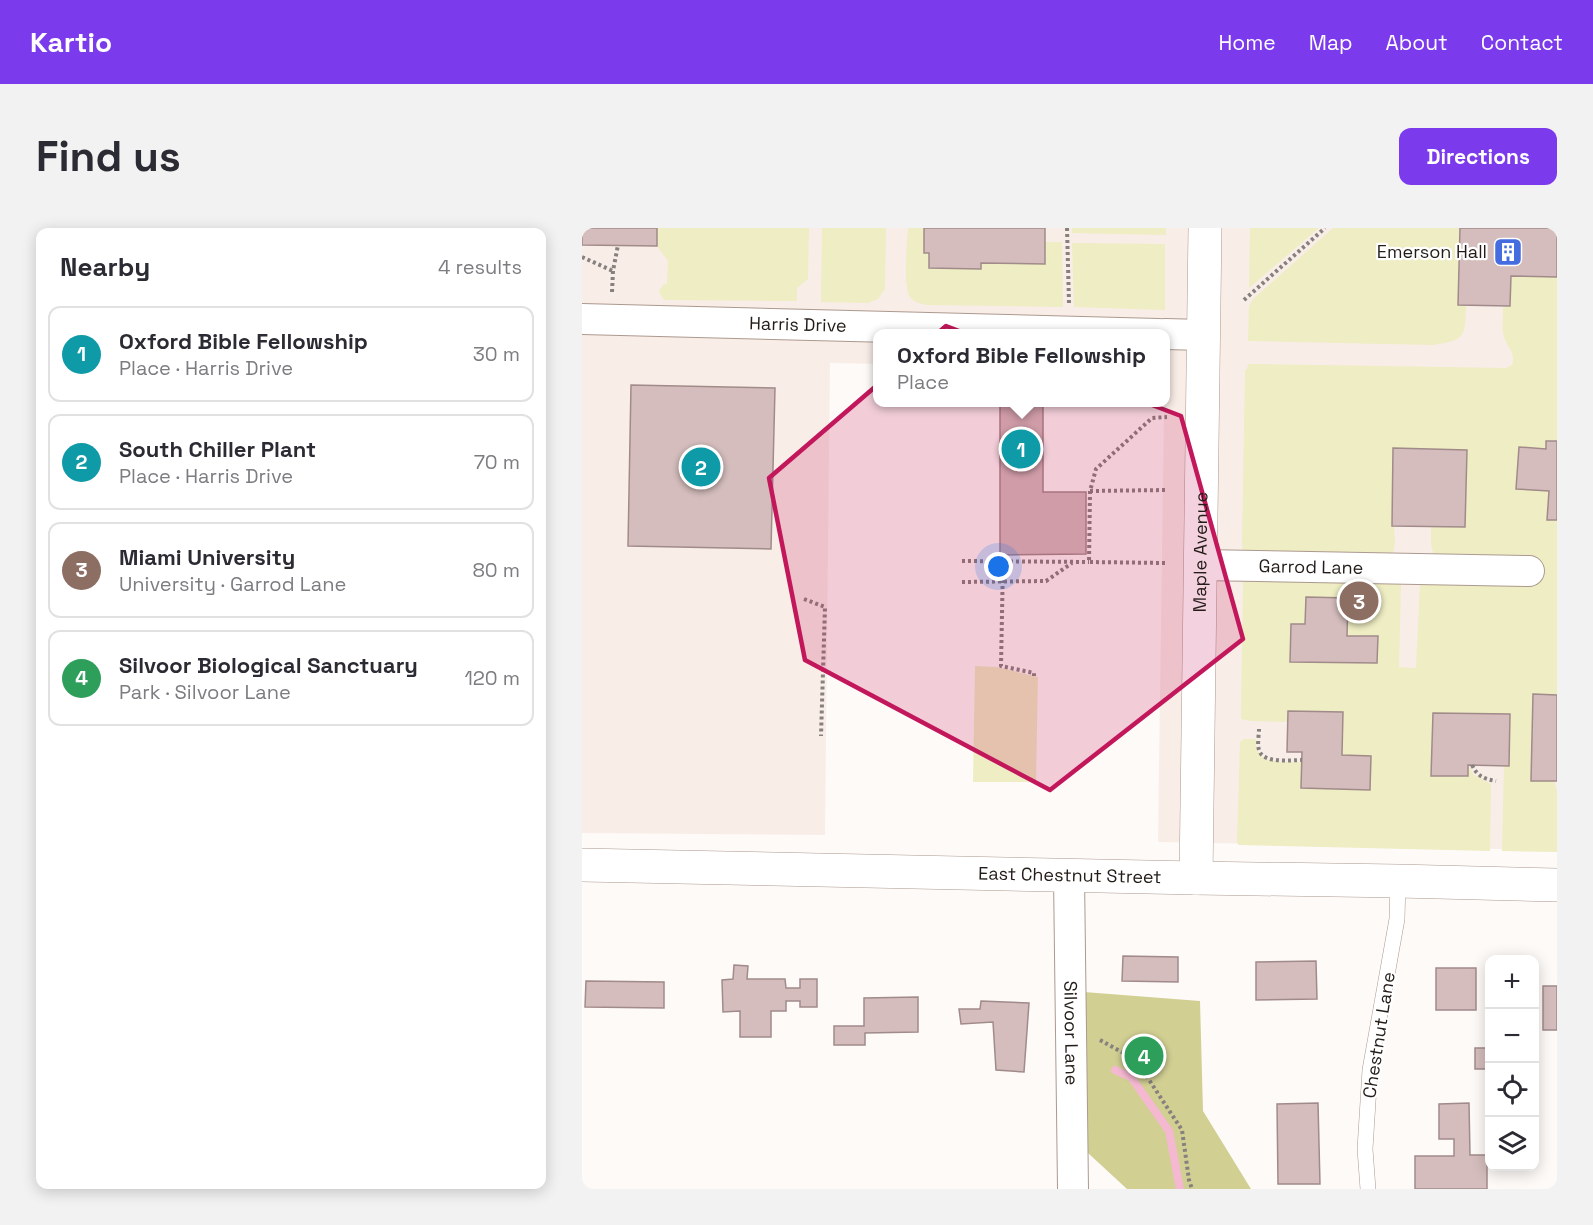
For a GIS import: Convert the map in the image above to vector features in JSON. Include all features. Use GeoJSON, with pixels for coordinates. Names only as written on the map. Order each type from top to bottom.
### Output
{"type":"FeatureCollection","features":[{"type":"Feature","properties":{"kind":"street","name":"Maple Avenue"},"geometry":{"type":"LineString","coordinates":[[1196,878],[1205,228]]}},
{"type":"Feature","properties":{"kind":"street","name":"Harris Drive"},"geometry":{"type":"LineString","coordinates":[[582,319],[986,329]]}},
{"type":"Feature","properties":{"kind":"street"},"geometry":{"type":"LineString","coordinates":[[1170,334],[1204,335]]}},
{"type":"Feature","properties":{"kind":"street","name":"Garrod Lane"},"geometry":{"type":"LineString","coordinates":[[1200,565],[1529,571]]}},
{"type":"Feature","properties":{"kind":"street","name":"East Chestnut Street"},"geometry":{"type":"LineString","coordinates":[[582,865],[1557,885]]}},
{"type":"Feature","properties":{"kind":"street","name":"Silvoor Lane"},"geometry":{"type":"LineString","coordinates":[[1069,875],[1073,1189]]}},
{"type":"Feature","properties":{"kind":"lane","name":"Chestnut Lane"},"geometry":{"type":"LineString","coordinates":[[1368,1189],[1365,1149],[1370,1070],[1397,919],[1398,880]]}},
{"type":"Feature","properties":{"kind":"path"},"geometry":{"type":"LineString","coordinates":[[1067,228],[1069,329]]}},
{"type":"Feature","properties":{"kind":"path"},"geometry":{"type":"LineString","coordinates":[[1245,300],[1325,228]]}},
{"type":"Feature","properties":{"kind":"path"},"geometry":{"type":"LineString","coordinates":[[612,320],[613,271],[618,245]]}},
{"type":"Feature","properties":{"kind":"path"},"geometry":{"type":"LineString","coordinates":[[582,257],[613,271]]}},
{"type":"Feature","properties":{"kind":"path"},"geometry":{"type":"LineString","coordinates":[[1089,562],[1090,491],[1096,469],[1152,418],[1167,417]]}},
{"type":"Feature","properties":{"kind":"path"},"geometry":{"type":"LineString","coordinates":[[1090,491],[1166,490]]}},
{"type":"Feature","properties":{"kind":"path"},"geometry":{"type":"LineString","coordinates":[[962,561],[1165,563]]}},
{"type":"Feature","properties":{"kind":"path"},"geometry":{"type":"LineString","coordinates":[[1003,562],[1001,666],[1034,673],[1034,676]]}},
{"type":"Feature","properties":{"kind":"path"},"geometry":{"type":"LineString","coordinates":[[962,582],[1047,581],[1073,562]]}},
{"type":"Feature","properties":{"kind":"path"},"geometry":{"type":"LineString","coordinates":[[804,599],[825,607],[820,736]]}},
{"type":"Feature","properties":{"kind":"path"},"geometry":{"type":"LineString","coordinates":[[1259,729],[1260,753],[1275,760],[1302,760]]}},
{"type":"Feature","properties":{"kind":"path"},"geometry":{"type":"LineString","coordinates":[[1472,765],[1476,774],[1496,781]]}},
{"type":"Feature","properties":{"kind":"path"},"geometry":{"type":"LineString","coordinates":[[1072,1026],[1136,1060],[1182,1130],[1192,1189]]}},
{"type":"Feature","properties":{"kind":"highlighted area"},"geometry":{"type":"Polygon","coordinates":[[[946,326],[1181,416],[1243,639],[1050,790],[805,660],[769,478],[946,326]]]}},
{"type":"Feature","properties":{"kind":"shaded area"},"geometry":{"type":"Polygon","coordinates":[[[582,228],[1557,228],[1557,850],[1158,842],[1164,407],[1170,407],[1170,329],[873,329],[873,364],[830,363],[825,835],[582,833],[582,228]]]}},
{"type":"Feature","properties":{"kind":"shaded area"},"geometry":{"type":"Polygon","coordinates":[[[1084,992],[1200,1001],[1203,1111],[1251,1189],[1127,1189],[1088,1153],[1084,992]]]}},
{"type":"Feature","properties":{"kind":"green space"},"geometry":{"type":"Polygon","coordinates":[[[657,228],[809,228],[808,279],[797,288],[797,301],[665,300],[659,291],[664,284],[667,284],[668,261],[657,246],[657,228]]]}},
{"type":"Feature","properties":{"kind":"green space"},"geometry":{"type":"Polygon","coordinates":[[[822,228],[886,228],[885,289],[878,299],[868,303],[821,302],[822,228]]]}},
{"type":"Feature","properties":{"kind":"green space"},"geometry":{"type":"Polygon","coordinates":[[[908,228],[924,228],[924,253],[929,253],[929,268],[981,263],[1044,264],[1045,242],[1062,242],[1063,307],[927,305],[916,301],[910,297],[907,284],[908,228]]]}},
{"type":"Feature","properties":{"kind":"green space"},"geometry":{"type":"Polygon","coordinates":[[[1072,228],[1166,228],[1166,235],[1072,233],[1072,228]]]}},
{"type":"Feature","properties":{"kind":"green space"},"geometry":{"type":"Polygon","coordinates":[[[1250,228],[1319,228],[1249,288],[1250,228]]]}},
{"type":"Feature","properties":{"kind":"green space"},"geometry":{"type":"Polygon","coordinates":[[[1333,228],[1460,228],[1458,305],[1466,305],[1462,335],[1458,339],[1433,345],[1248,341],[1249,306],[1253,299],[1333,228]]]}},
{"type":"Feature","properties":{"kind":"green space"},"geometry":{"type":"Polygon","coordinates":[[[1072,243],[1165,244],[1165,310],[1074,307],[1072,243]]]}},
{"type":"Feature","properties":{"kind":"green space"},"geometry":{"type":"Polygon","coordinates":[[[1511,276],[1557,277],[1557,441],[1546,441],[1546,449],[1519,447],[1516,488],[1549,491],[1548,520],[1557,520],[1557,695],[1532,781],[1554,781],[1557,791],[1557,852],[1502,851],[1504,766],[1509,765],[1510,714],[1433,713],[1431,775],[1468,776],[1468,765],[1474,775],[1491,784],[1490,851],[1239,845],[1237,843],[1240,742],[1244,739],[1256,739],[1256,749],[1264,759],[1302,762],[1302,788],[1370,790],[1371,756],[1342,755],[1343,712],[1288,711],[1288,722],[1241,719],[1243,579],[1401,583],[1399,667],[1416,668],[1420,584],[1434,556],[1431,527],[1465,527],[1467,450],[1393,448],[1392,525],[1395,541],[1393,555],[1243,552],[1245,370],[1248,364],[1506,368],[1512,365],[1513,356],[1504,337],[1503,306],[1510,306],[1511,276]],[[1306,597],[1305,624],[1291,624],[1290,662],[1377,663],[1378,636],[1347,636],[1347,598],[1306,597]]]}},
{"type":"Feature","properties":{"kind":"green space"},"geometry":{"type":"Polygon","coordinates":[[[975,666],[997,667],[1038,677],[1036,782],[973,782],[975,666]]]}},
{"type":"Feature","properties":{"kind":"building"},"geometry":{"type":"Polygon","coordinates":[[[582,228],[657,228],[657,246],[582,245],[582,228]]]}},
{"type":"Feature","properties":{"kind":"building"},"geometry":{"type":"Polygon","coordinates":[[[924,228],[1045,228],[1045,264],[981,263],[981,269],[929,268],[929,253],[924,253],[924,228]]]}},
{"type":"Feature","properties":{"kind":"building","name":"Emerson Hall"},"geometry":{"type":"Polygon","coordinates":[[[1460,228],[1557,228],[1557,277],[1511,276],[1510,306],[1458,305],[1460,228]]]}},
{"type":"Feature","properties":{"kind":"building"},"geometry":{"type":"Polygon","coordinates":[[[631,385],[775,388],[771,549],[628,546],[631,385]]]}},
{"type":"Feature","properties":{"kind":"building"},"geometry":{"type":"Polygon","coordinates":[[[1000,407],[1043,407],[1043,492],[1086,492],[1086,554],[1000,555],[1000,407]]]}},
{"type":"Feature","properties":{"kind":"building"},"geometry":{"type":"Polygon","coordinates":[[[1546,441],[1557,441],[1557,520],[1547,520],[1549,491],[1516,489],[1519,447],[1546,449],[1546,441]]]}},
{"type":"Feature","properties":{"kind":"building"},"geometry":{"type":"Polygon","coordinates":[[[1393,448],[1467,450],[1465,527],[1392,526],[1393,448]]]}},
{"type":"Feature","properties":{"kind":"building"},"geometry":{"type":"Polygon","coordinates":[[[1306,597],[1348,598],[1347,636],[1378,636],[1377,663],[1290,662],[1291,624],[1305,624],[1306,597]]]}},
{"type":"Feature","properties":{"kind":"building"},"geometry":{"type":"Polygon","coordinates":[[[1533,694],[1557,695],[1557,781],[1531,781],[1533,694]]]}},
{"type":"Feature","properties":{"kind":"building"},"geometry":{"type":"Polygon","coordinates":[[[1288,711],[1343,712],[1342,755],[1371,756],[1370,790],[1301,788],[1302,752],[1287,752],[1288,711]]]}},
{"type":"Feature","properties":{"kind":"building"},"geometry":{"type":"Polygon","coordinates":[[[1433,713],[1510,714],[1509,766],[1468,765],[1468,776],[1431,776],[1433,713]]]}},
{"type":"Feature","properties":{"kind":"building"},"geometry":{"type":"Polygon","coordinates":[[[1123,956],[1178,957],[1178,982],[1122,981],[1123,956]]]}},
{"type":"Feature","properties":{"kind":"building"},"geometry":{"type":"Polygon","coordinates":[[[1316,961],[1317,999],[1256,1000],[1256,962],[1316,961]]]}},
{"type":"Feature","properties":{"kind":"building"},"geometry":{"type":"Polygon","coordinates":[[[734,965],[748,966],[747,979],[785,979],[786,988],[800,988],[800,979],[817,979],[817,1007],[800,1007],[800,1001],[786,1001],[786,1011],[771,1011],[771,1037],[740,1037],[740,1011],[723,1012],[722,980],[733,979],[734,965]]]}},
{"type":"Feature","properties":{"kind":"building"},"geometry":{"type":"Polygon","coordinates":[[[1436,968],[1476,968],[1476,1010],[1436,1010],[1436,968]]]}},
{"type":"Feature","properties":{"kind":"building"},"geometry":{"type":"Polygon","coordinates":[[[586,981],[664,982],[664,1008],[585,1007],[586,981]]]}},
{"type":"Feature","properties":{"kind":"building"},"geometry":{"type":"Polygon","coordinates":[[[1543,986],[1557,986],[1557,1030],[1543,1030],[1543,986]]]}},
{"type":"Feature","properties":{"kind":"building"},"geometry":{"type":"Polygon","coordinates":[[[918,997],[918,1032],[865,1033],[865,1045],[834,1045],[834,1026],[864,1026],[864,998],[918,997]]]}},
{"type":"Feature","properties":{"kind":"building"},"geometry":{"type":"Polygon","coordinates":[[[981,1001],[1029,1003],[1024,1072],[996,1070],[993,1022],[961,1024],[959,1009],[980,1009],[981,1001]]]}},
{"type":"Feature","properties":{"kind":"building"},"geometry":{"type":"Polygon","coordinates":[[[1475,1048],[1485,1048],[1485,1069],[1475,1069],[1475,1048]]]}},
{"type":"Feature","properties":{"kind":"building"},"geometry":{"type":"Polygon","coordinates":[[[1318,1103],[1320,1184],[1278,1184],[1277,1104],[1318,1103]]]}},
{"type":"Feature","properties":{"kind":"building"},"geometry":{"type":"Polygon","coordinates":[[[1469,1103],[1470,1155],[1485,1155],[1487,1189],[1415,1189],[1415,1156],[1454,1156],[1454,1139],[1439,1139],[1439,1104],[1469,1103]]]}},
{"type":"Feature","properties":{"kind":"waterway"},"geometry":{"type":"LineString","coordinates":[[1115,1070],[1131,1077],[1169,1131],[1180,1189]]}},
{"type":"Feature","properties":{"kind":"place","name":"Emerson Hall"},"geometry":{"type":"Point","coordinates":[1508,252]}},
{"type":"Feature","properties":{"kind":"place","name":"Oxford Bible Fellowship"},"geometry":{"type":"Point","coordinates":[1021,449]}},
{"type":"Feature","properties":{"kind":"place","name":"South Chiller Plant"},"geometry":{"type":"Point","coordinates":[701,467]}},
{"type":"Feature","properties":{"kind":"place","name":"Miami University"},"geometry":{"type":"Point","coordinates":[1359,601]}},
{"type":"Feature","properties":{"kind":"place","name":"Silvoor Biological Sanctuary"},"geometry":{"type":"Point","coordinates":[1144,1056]}}]}
